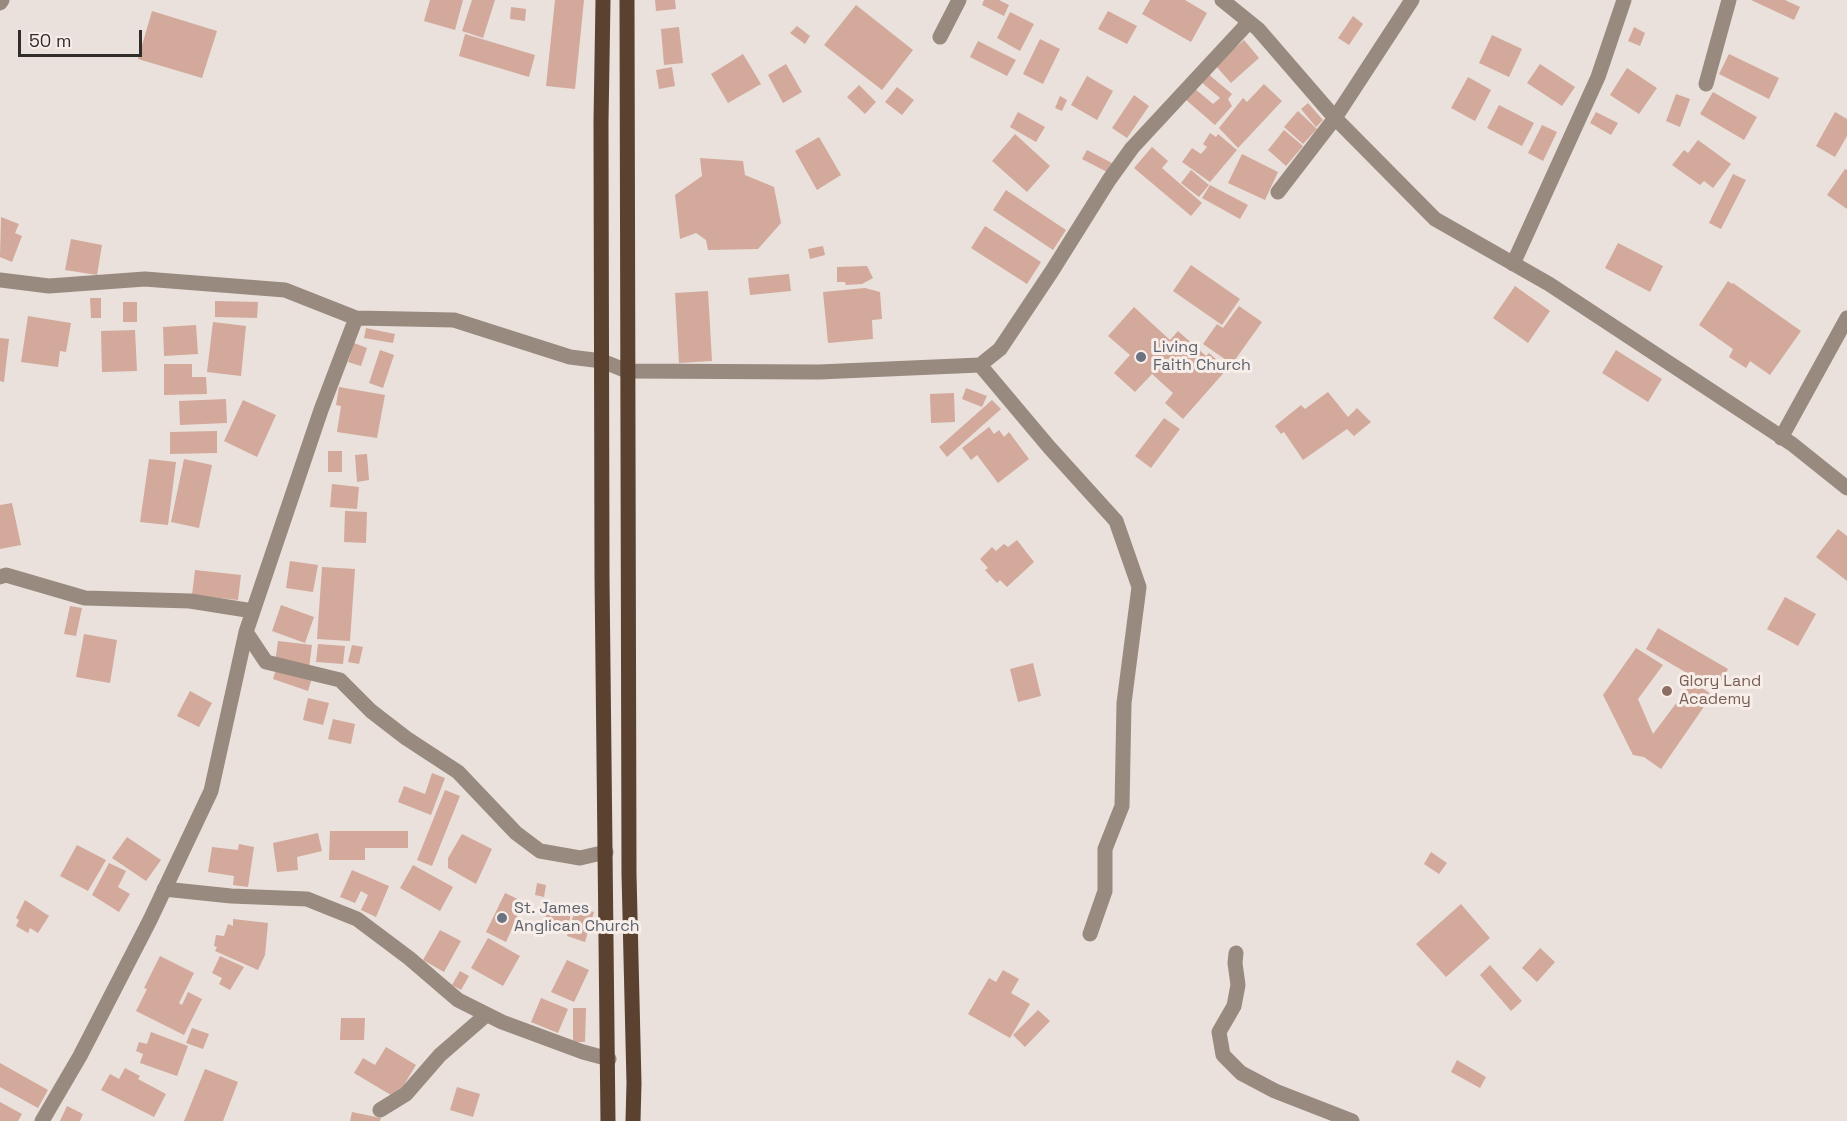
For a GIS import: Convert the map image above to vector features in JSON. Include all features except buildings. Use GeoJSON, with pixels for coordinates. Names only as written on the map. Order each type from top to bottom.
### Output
{"type":"FeatureCollection","features":[{"type":"Feature","properties":{"kind":"main road"},"geometry":{"type":"LineString","coordinates":[[603,0],[602,361],[608,1121]]}},
{"type":"Feature","properties":{"kind":"main road"},"geometry":{"type":"LineString","coordinates":[[627,0],[629,874],[633,1121]]}},
{"type":"Feature","properties":{"kind":"street"},"geometry":{"type":"LineString","coordinates":[[940,37],[959,0]]}},
{"type":"Feature","properties":{"kind":"street"},"geometry":{"type":"LineString","coordinates":[[1222,0],[1258,29],[1335,118],[1435,219],[1549,284],[1781,438],[1847,488]]}},
{"type":"Feature","properties":{"kind":"street"},"geometry":{"type":"LineString","coordinates":[[1278,192],[1335,118],[1412,0]]}},
{"type":"Feature","properties":{"kind":"street"},"geometry":{"type":"LineString","coordinates":[[1514,264],[1598,77],[1624,0]]}},
{"type":"Feature","properties":{"kind":"street"},"geometry":{"type":"LineString","coordinates":[[1706,84],[1729,0]]}},
{"type":"Feature","properties":{"kind":"street"},"geometry":{"type":"LineString","coordinates":[[0,280],[49,286],[145,279],[285,290],[356,318],[454,320],[570,357],[602,361],[627,371],[819,372],[980,365],[1000,349],[1132,148],[1249,22]]}},
{"type":"Feature","properties":{"kind":"street"},"geometry":{"type":"LineString","coordinates":[[42,1121],[80,1056],[211,791],[246,632],[321,410],[356,318]]}},
{"type":"Feature","properties":{"kind":"street"},"geometry":{"type":"LineString","coordinates":[[1781,438],[1847,318]]}},
{"type":"Feature","properties":{"kind":"street"},"geometry":{"type":"LineString","coordinates":[[980,365],[1049,447],[1116,521],[1139,587],[1124,703],[1122,806],[1105,849],[1105,891],[1090,934]]}},
{"type":"Feature","properties":{"kind":"street"},"geometry":{"type":"LineString","coordinates":[[0,577],[6,575],[85,598],[190,601],[253,611]]}},
{"type":"Feature","properties":{"kind":"street"},"geometry":{"type":"LineString","coordinates":[[246,632],[266,662],[340,680],[371,711],[406,738],[458,772],[516,833],[540,851],[580,858],[606,852]]}},
{"type":"Feature","properties":{"kind":"street"},"geometry":{"type":"LineString","coordinates":[[164,890],[231,896],[306,898],[357,919],[409,958],[458,1000],[486,1015],[583,1052],[609,1059]]}},
{"type":"Feature","properties":{"kind":"street"},"geometry":{"type":"LineString","coordinates":[[1236,953],[1238,985],[1234,1006],[1219,1032],[1223,1055],[1241,1073],[1266,1086],[1352,1121]]}},
{"type":"Feature","properties":{"kind":"street"},"geometry":{"type":"LineString","coordinates":[[380,1110],[406,1094],[440,1055],[486,1015]]}},
{"type":"Feature","properties":{"kind":"place","name":"Living Faith Church"},"geometry":{"type":"Point","coordinates":[1141,357]}},
{"type":"Feature","properties":{"kind":"place","name":"Glory Land Academy"},"geometry":{"type":"Point","coordinates":[1667,691]}},
{"type":"Feature","properties":{"kind":"place","name":"St. James Anglican Church"},"geometry":{"type":"Point","coordinates":[502,918]}}]}
